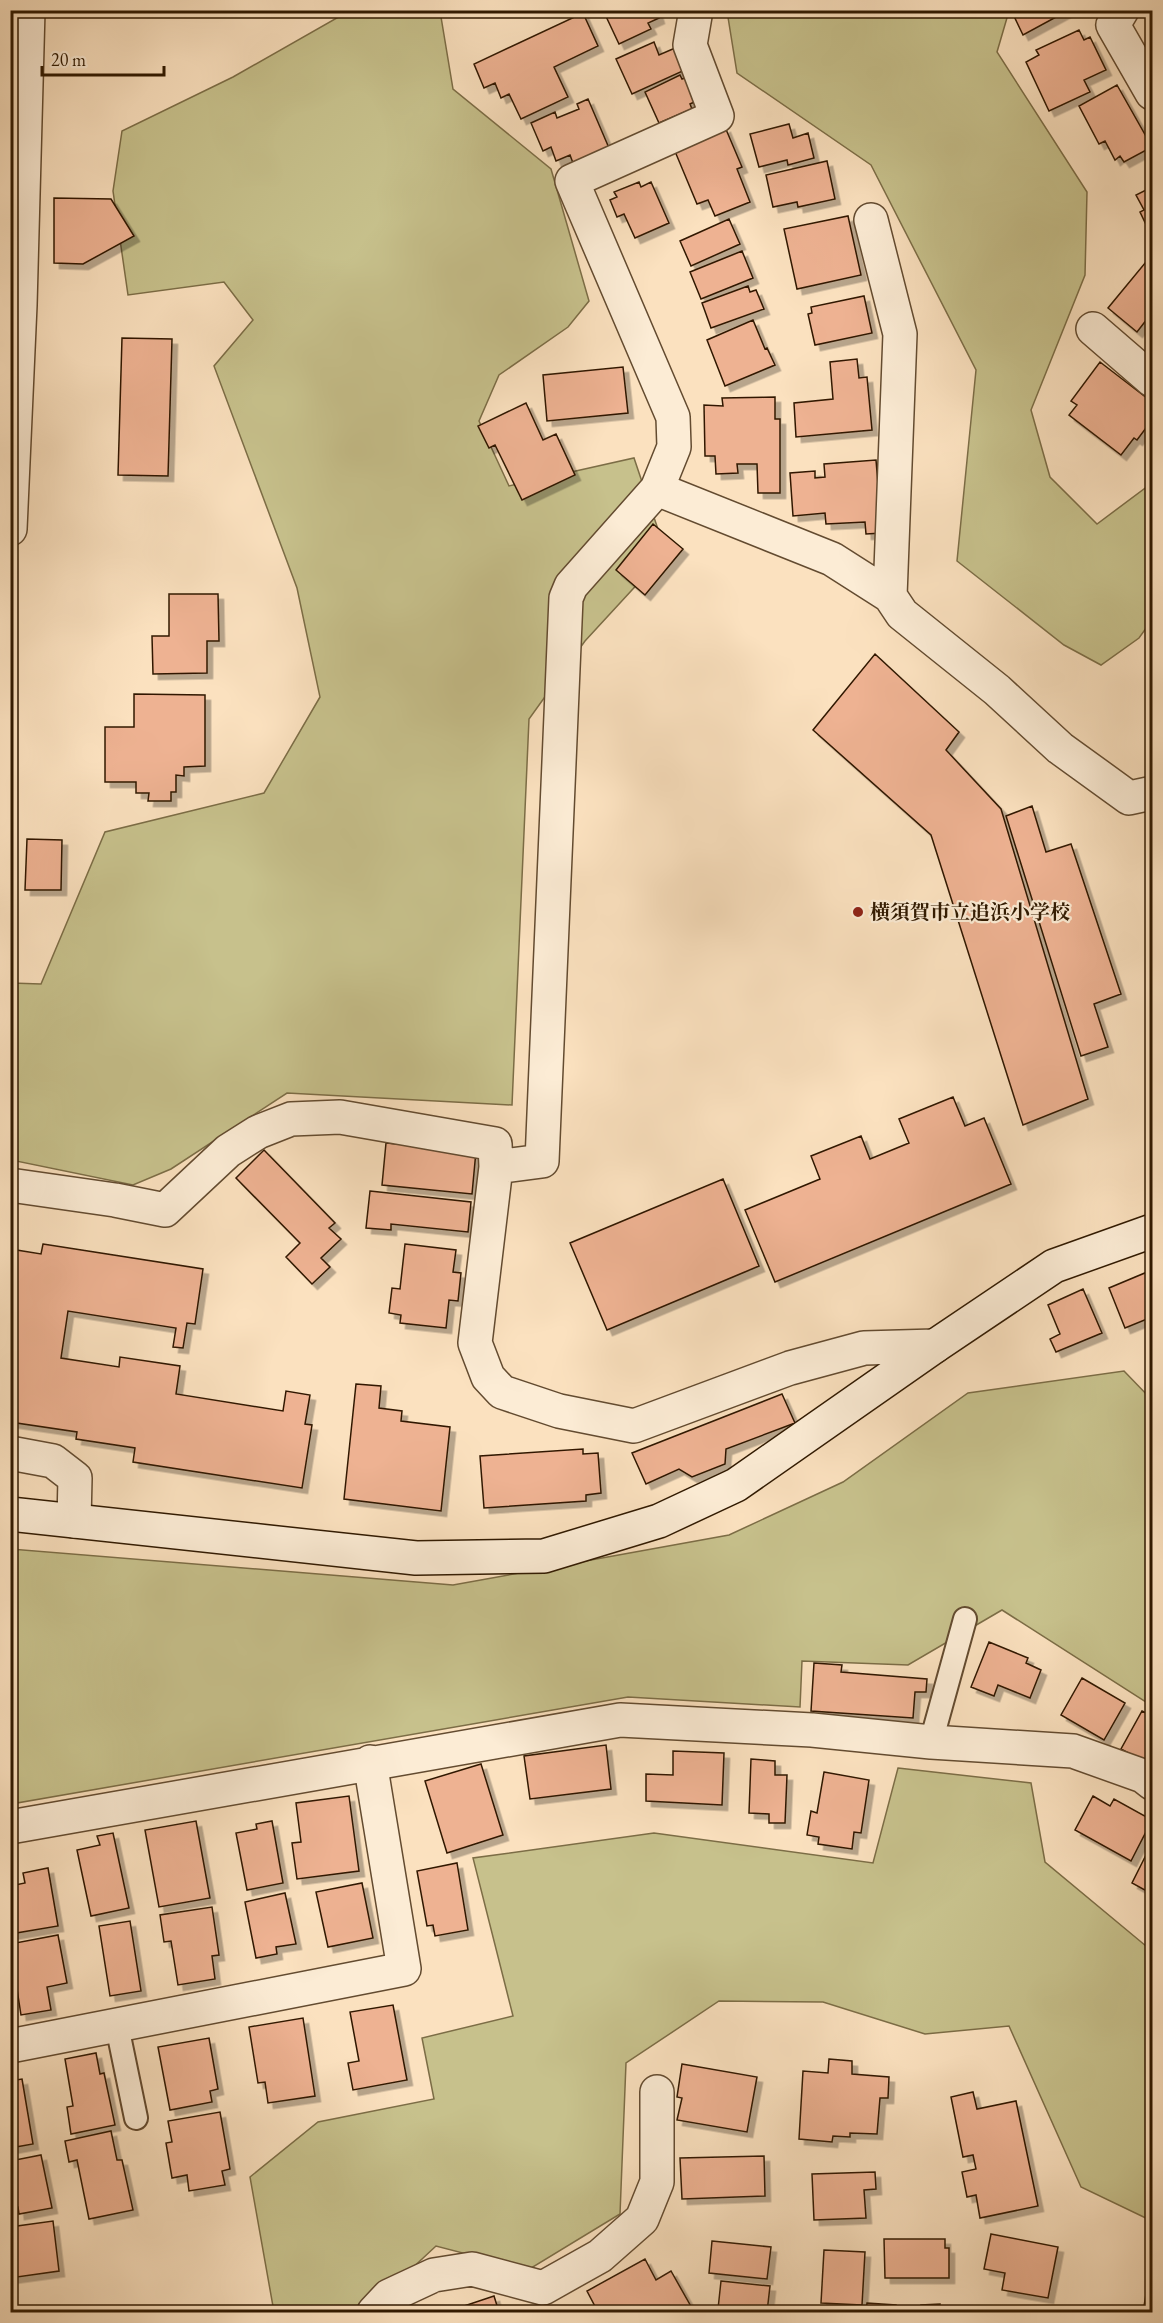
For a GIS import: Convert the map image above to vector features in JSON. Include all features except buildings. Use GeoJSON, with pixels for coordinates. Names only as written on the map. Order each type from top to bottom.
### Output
{"type":"FeatureCollection","features":[{"type":"Feature","properties":{"kind":"street"},"geometry":{"type":"LineString","coordinates":[[10,529],[15,305],[28,10]]}},
{"type":"Feature","properties":{"kind":"street"},"geometry":{"type":"LineString","coordinates":[[496,1167],[542,1161],[566,598],[571,586],[657,489],[674,447],[674,417],[573,181],[717,116],[690,45],[696,10]]}},
{"type":"Feature","properties":{"kind":"street"},"geometry":{"type":"LineString","coordinates":[[1122,10],[1113,26],[1152,93]]}},
{"type":"Feature","properties":{"kind":"street"},"geometry":{"type":"LineString","coordinates":[[871,220],[900,334],[890,596]]}},
{"type":"Feature","properties":{"kind":"street"},"geometry":{"type":"LineString","coordinates":[[1093,329],[1148,367]]}},
{"type":"Feature","properties":{"kind":"street"},"geometry":{"type":"LineString","coordinates":[[657,489],[832,559],[890,596],[902,615],[997,690],[1060,747],[1129,798],[1152,792]]}},
{"type":"Feature","properties":{"kind":"street"},"geometry":{"type":"LineString","coordinates":[[10,1185],[115,1200],[165,1210],[228,1151],[258,1132],[291,1119],[340,1117],[495,1144],[496,1167],[475,1343],[488,1377],[502,1392],[559,1411],[634,1426],[790,1368],[864,1348],[935,1346]]}},
{"type":"Feature","properties":{"kind":"street"},"geometry":{"type":"LineString","coordinates":[[10,1514],[416,1558],[544,1556],[659,1521],[736,1485],[1054,1266],[1152,1231]]}},
{"type":"Feature","properties":{"kind":"street"},"geometry":{"type":"LineString","coordinates":[[10,1453],[53,1461],[75,1478],[74,1521]]}},
{"type":"Feature","properties":{"kind":"street"},"geometry":{"type":"LineString","coordinates":[[10,1827],[370,1762],[620,1720],[812,1730],[930,1742],[1073,1751],[1143,1776],[1152,1783]]}},
{"type":"Feature","properties":{"kind":"street"},"geometry":{"type":"LineString","coordinates":[[10,2046],[404,1969],[370,1762]]}},
{"type":"Feature","properties":{"kind":"street"},"geometry":{"type":"LineString","coordinates":[[374,2313],[389,2296],[434,2275],[472,2269],[543,2288],[600,2256],[642,2219],[657,2182],[657,2092]]}},
{"type":"Feature","properties":{"kind":"lane"},"geometry":{"type":"LineString","coordinates":[[930,1742],[965,1619]]}},
{"type":"Feature","properties":{"kind":"lane"},"geometry":{"type":"LineString","coordinates":[[117,2025],[136,2118]]}},
{"type":"Feature","properties":{"kind":"shaded area"},"geometry":{"type":"Polygon","coordinates":[[[349,11],[440,11],[453,89],[551,169],[589,301],[568,327],[499,375],[479,421],[509,486],[634,458],[666,553],[585,641],[529,719],[512,1105],[287,1093],[171,1169],[133,1185],[11,1160],[11,983],[41,984],[105,832],[264,793],[320,697],[297,588],[214,366],[253,320],[224,282],[128,295],[113,191],[122,131],[233,77],[349,11]]]}},
{"type":"Feature","properties":{"kind":"shaded area"},"geometry":{"type":"Polygon","coordinates":[[[727,11],[1009,11],[997,52],[1087,192],[1085,275],[1031,410],[1050,477],[1097,524],[1152,483],[1152,620],[1139,638],[1101,665],[1064,645],[957,561],[976,370],[871,165],[737,73],[727,11]]]}},
{"type":"Feature","properties":{"kind":"shaded area"},"geometry":{"type":"Polygon","coordinates":[[[1124,1371],[1152,1400],[1152,1706],[1002,1610],[908,1665],[802,1661],[800,1707],[628,1697],[11,1804],[11,1549],[453,1585],[729,1535],[843,1482],[968,1393],[1124,1371]]]}},
{"type":"Feature","properties":{"kind":"shaded area"},"geometry":{"type":"Polygon","coordinates":[[[898,1768],[1031,1783],[1045,1862],[1152,1951],[1152,2221],[1081,2187],[1009,2026],[925,2034],[823,2002],[719,2001],[626,2063],[620,2214],[528,2270],[436,2246],[365,2312],[274,2312],[250,2177],[318,2122],[434,2099],[422,2038],[513,2016],[473,1858],[654,1833],[873,1863],[898,1768]]]}},
{"type":"Feature","properties":{"kind":"place","name":"横須賀市立追浜小学校"},"geometry":{"type":"Point","coordinates":[858,912]}}]}
